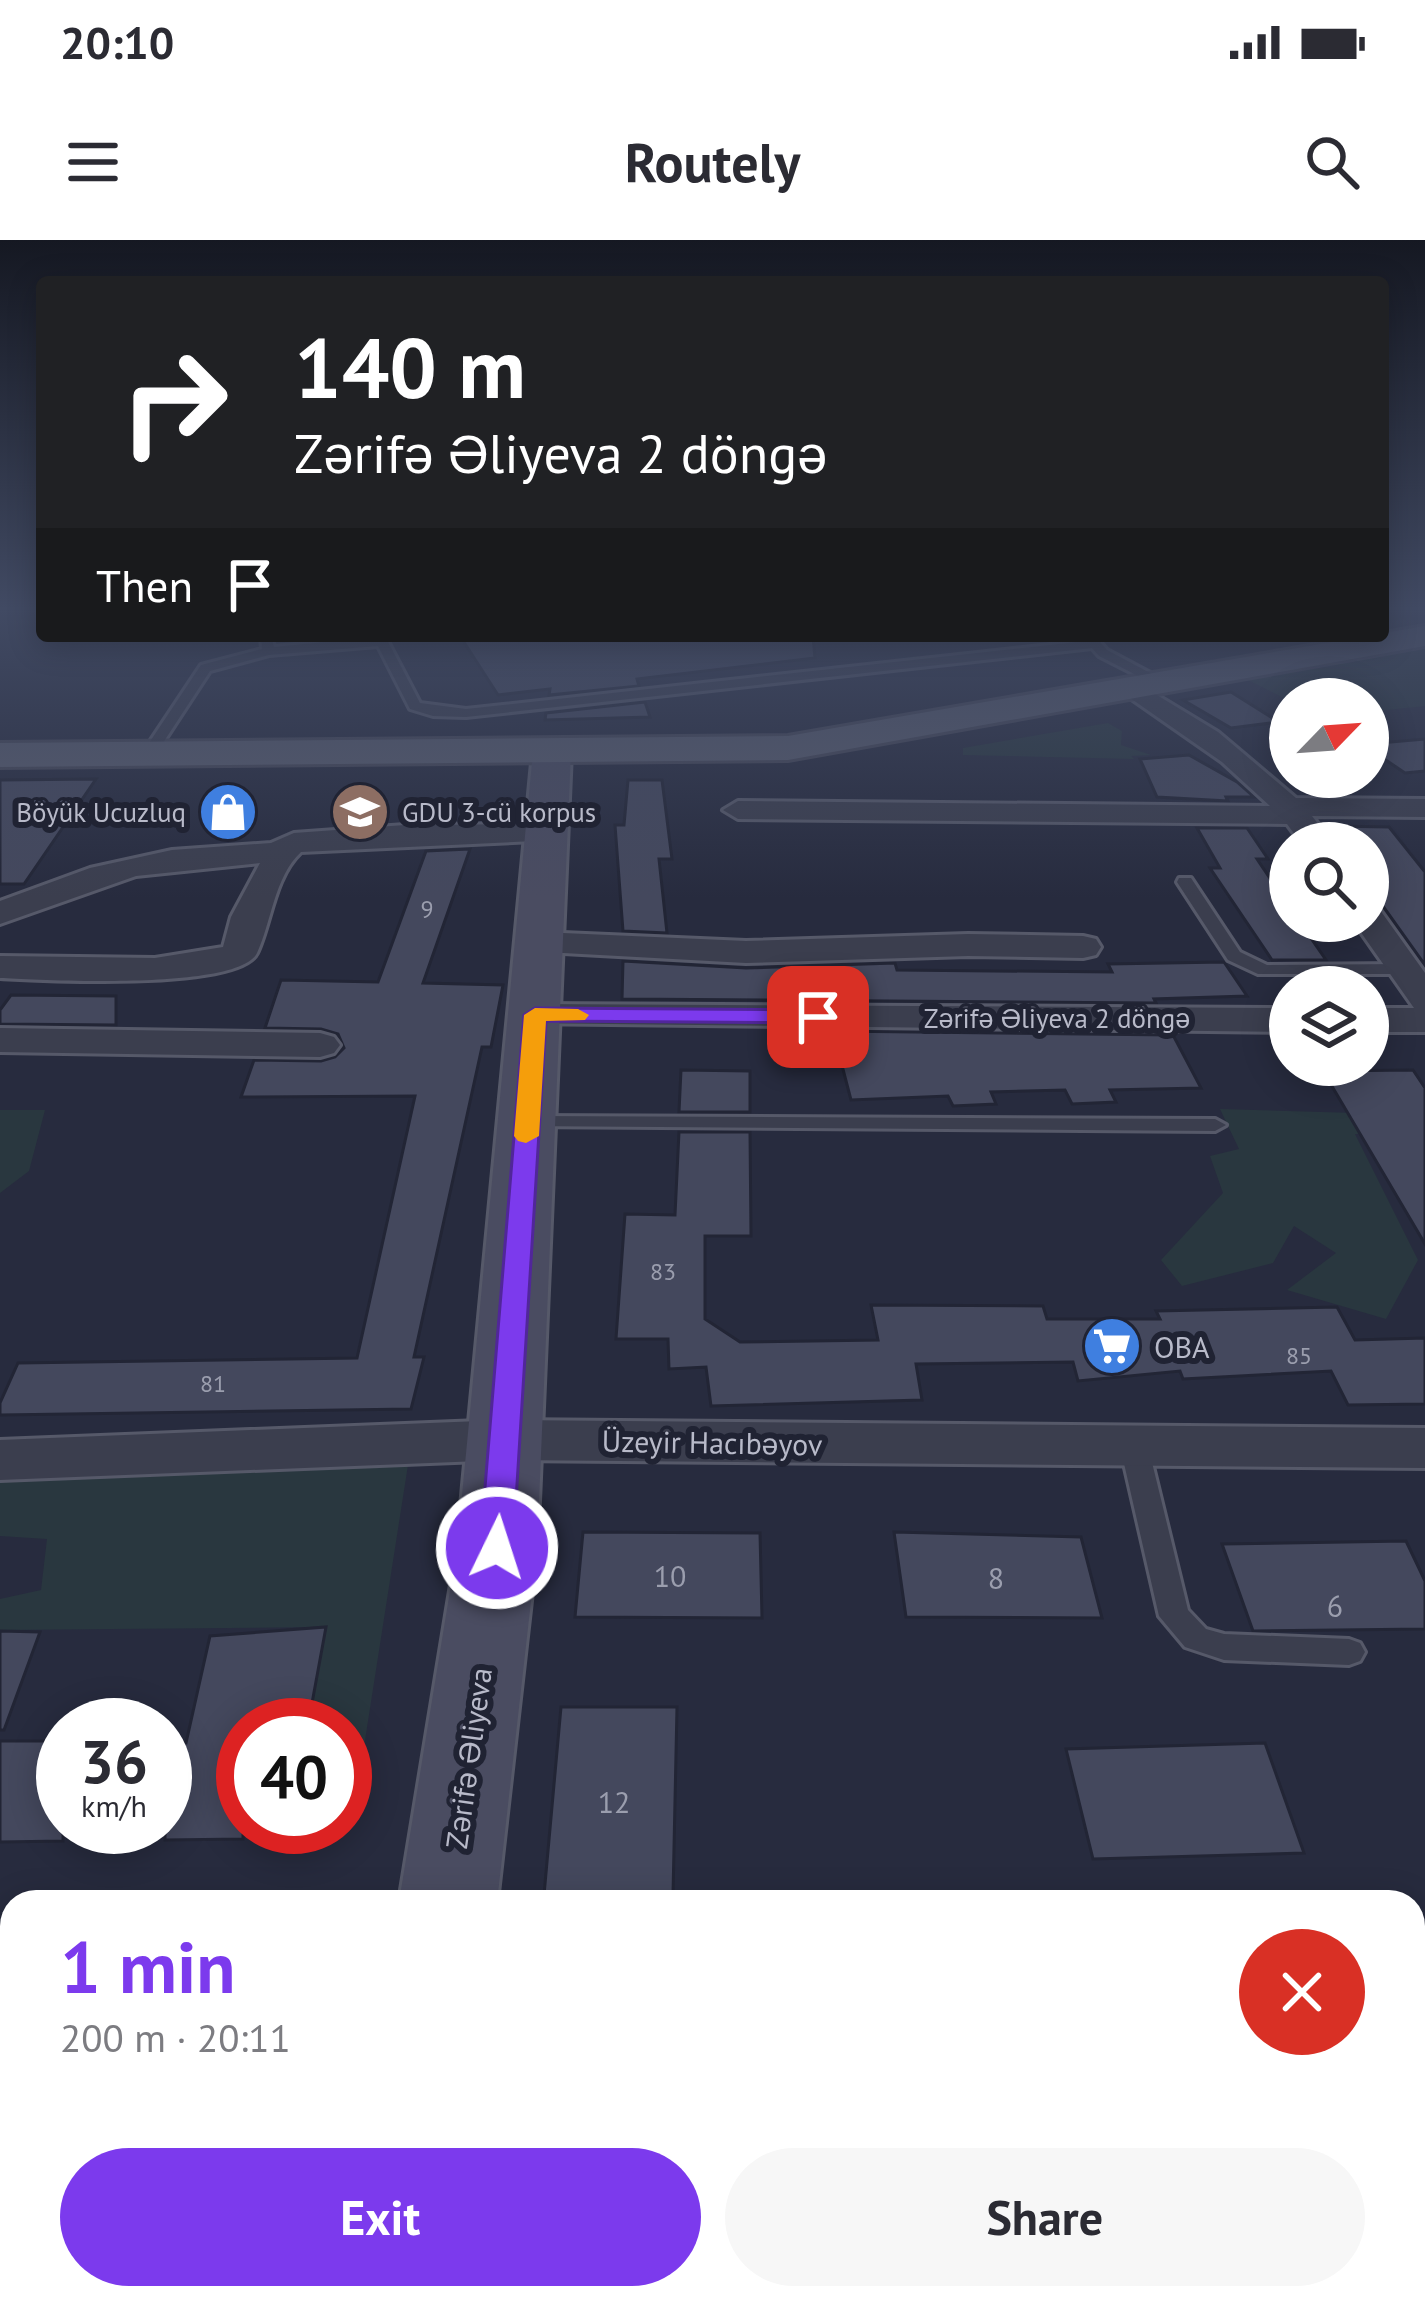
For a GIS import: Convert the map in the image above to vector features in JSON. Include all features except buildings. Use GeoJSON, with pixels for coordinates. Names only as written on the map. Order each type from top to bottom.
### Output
{"type":"FeatureCollection","features":[{"type":"Feature","properties":{"kind":"main road"},"geometry":{"type":"LineString","coordinates":[[0,755],[788,748],[1035,705]]}},
{"type":"Feature","properties":{"kind":"street"},"geometry":{"type":"LineString","coordinates":[[1171,705],[1241,759],[1302,822]]}},
{"type":"Feature","properties":{"kind":"street","name":"Zərifə Əliyeva"},"geometry":{"type":"LineString","coordinates":[[450,1890],[497,1548],[552,752]]}},
{"type":"Feature","properties":{"kind":"street"},"geometry":{"type":"LineString","coordinates":[[738,810],[1410,808],[1425,840]]}},
{"type":"Feature","properties":{"kind":"street"},"geometry":{"type":"LineString","coordinates":[[0,914],[108,871],[197,856],[281,853],[308,840],[544,833]]}},
{"type":"Feature","properties":{"kind":"street"},"geometry":{"type":"LineString","coordinates":[[0,967],[172,968],[224,960],[239,953],[248,917],[281,853]]}},
{"type":"Feature","properties":{"kind":"street"},"geometry":{"type":"LineString","coordinates":[[1385,942],[1425,1000]]}},
{"type":"Feature","properties":{"kind":"street"},"geometry":{"type":"LineString","coordinates":[[540,943],[746,952],[1083,947]]}},
{"type":"Feature","properties":{"kind":"street","name":"Zərifə Əliyeva 2 döngə"},"geometry":{"type":"LineString","coordinates":[[535,1015],[1269,1019]]}},
{"type":"Feature","properties":{"kind":"street"},"geometry":{"type":"LineString","coordinates":[[1389,1020],[1425,1020]]}},
{"type":"Feature","properties":{"kind":"street"},"geometry":{"type":"LineString","coordinates":[[0,1040],[320,1045]]}},
{"type":"Feature","properties":{"kind":"street","name":"Üzeyir Hacıbəyov"},"geometry":{"type":"LineString","coordinates":[[0,1460],[505,1440],[1425,1448]]}},
{"type":"Feature","properties":{"kind":"lane"},"geometry":{"type":"LineString","coordinates":[[148,754],[181,705]]}},
{"type":"Feature","properties":{"kind":"lane"},"geometry":{"type":"LineString","coordinates":[[414,705],[450,713],[524,705]]}},
{"type":"Feature","properties":{"kind":"lane"},"geometry":{"type":"LineString","coordinates":[[1185,882],[1234,956],[1264,970],[1404,969]]}},
{"type":"Feature","properties":{"kind":"lane"},"geometry":{"type":"LineString","coordinates":[[527,1122],[1215,1125]]}},
{"type":"Feature","properties":{"kind":"lane"},"geometry":{"type":"LineString","coordinates":[[1134,1446],[1174,1616],[1196,1638],[1224,1647],[1349,1652]]}},
{"type":"Feature","properties":{"kind":"shaded area"},"geometry":{"type":"Polygon","coordinates":[[[1389,705],[1425,706],[1389,710],[1389,705]]]}},
{"type":"Feature","properties":{"kind":"shaded area"},"geometry":{"type":"Polygon","coordinates":[[[1108,723],[1122,731],[1121,745],[1151,755],[1131,756],[1134,759],[963,755],[963,748],[1108,723]]]}},
{"type":"Feature","properties":{"kind":"shaded area"},"geometry":{"type":"Polygon","coordinates":[[[1220,1109],[1425,1115],[1425,1135],[1355,1134],[1418,1260],[1386,1319],[1287,1290],[1336,1253],[1294,1226],[1273,1263],[1182,1286],[1161,1260],[1223,1193],[1210,1156],[1239,1149],[1220,1109]]]}},
{"type":"Feature","properties":{"kind":"shaded area"},"geometry":{"type":"Polygon","coordinates":[[[0,1110],[45,1110],[29,1171],[0,1193],[0,1110]]]}},
{"type":"Feature","properties":{"kind":"shaded area"},"geometry":{"type":"Polygon","coordinates":[[[408,1465],[372,1698],[313,1698],[326,1627],[0,1630],[0,1599],[41,1590],[47,1539],[0,1536],[0,1468],[408,1465]]]}},
{"type":"Feature","properties":{"kind":"slow traffic"},"geometry":{"type":"LineString","coordinates":[[526,1136],[535,1015],[578,1015]]}},
{"type":"Feature","properties":{"kind":"place","name":"Böyük Ucuzluq"},"geometry":{"type":"Point","coordinates":[228,812]}},
{"type":"Feature","properties":{"kind":"place","name":"GDU 3-cü korpus"},"geometry":{"type":"Point","coordinates":[360,812]}},
{"type":"Feature","properties":{"kind":"place","name":"OBA"},"geometry":{"type":"Point","coordinates":[1112,1346]}},
{"type":"Feature","properties":{"kind":"route"},"geometry":{"type":"LineString","coordinates":[[497,1548],[535,1015],[818,1017]]}}]}
